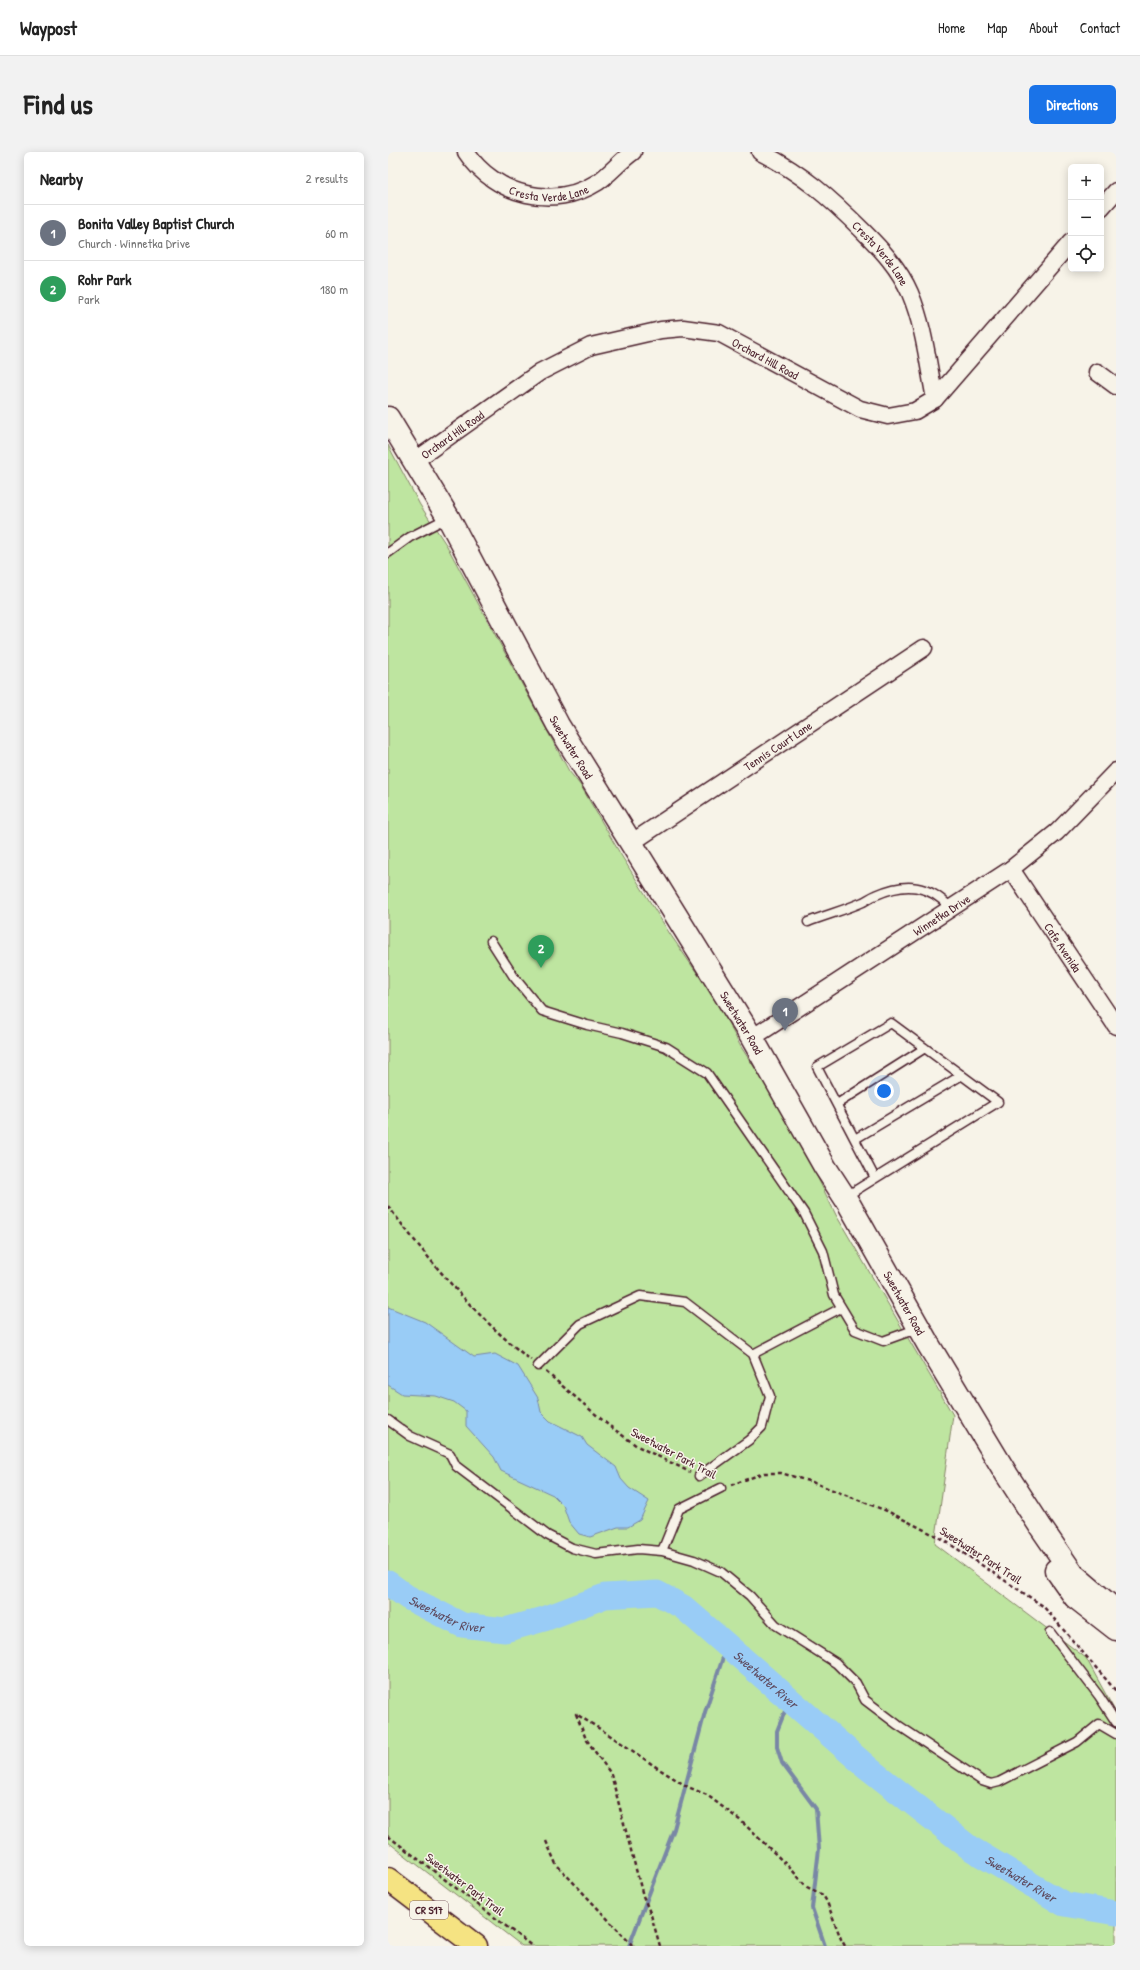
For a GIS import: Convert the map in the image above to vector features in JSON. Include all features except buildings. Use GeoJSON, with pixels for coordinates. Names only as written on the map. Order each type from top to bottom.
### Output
{"type":"FeatureCollection","features":[{"type":"Feature","properties":{"kind":"main road","name":"Sweetwater Road"},"geometry":{"type":"LineString","coordinates":[[388,418],[413,462],[448,517],[558,725],[752,1038],[825,1168],[845,1197],[919,1327],[1040,1526],[1074,1574],[1116,1611]]}},
{"type":"Feature","properties":{"kind":"main road"},"geometry":{"type":"LineString","coordinates":[[1040,1526],[1039,1545],[1075,1597],[1116,1629]]}},
{"type":"Feature","properties":{"kind":"main road","name":"CR S17"},"geometry":{"type":"LineString","coordinates":[[388,1879],[470,1945]]}},
{"type":"Feature","properties":{"kind":"street","name":"Cresta Verde Lane"},"geometry":{"type":"LineString","coordinates":[[466,152],[475,164],[496,182],[520,193],[547,197],[574,193],[586,188],[609,174],[633,152]]}},
{"type":"Feature","properties":{"kind":"street","name":"Cresta Verde Lane"},"geometry":{"type":"LineString","coordinates":[[760,152],[778,156],[833,200],[875,242],[894,265],[903,278],[915,307],[935,399]]}},
{"type":"Feature","properties":{"kind":"street"},"geometry":{"type":"LineString","coordinates":[[1104,204],[1116,190]]}},
{"type":"Feature","properties":{"kind":"street","name":"Orchard Hill Road"},"geometry":{"type":"LineString","coordinates":[[413,462],[540,372],[591,346],[661,330],[683,328],[719,333],[860,409],[888,416],[915,411],[935,399],[1068,245]]}},
{"type":"Feature","properties":{"kind":"street"},"geometry":{"type":"LineString","coordinates":[[1097,372],[1116,386]]}},
{"type":"Feature","properties":{"kind":"street","name":"Tennis Court Lane"},"geometry":{"type":"LineString","coordinates":[[631,843],[924,648]]}},
{"type":"Feature","properties":{"kind":"street","name":"Winnetka Drive"},"geometry":{"type":"LineString","coordinates":[[752,1038],[1011,869],[1057,832],[1116,771]]}},
{"type":"Feature","properties":{"kind":"street","name":"Cafe Avenida"},"geometry":{"type":"LineString","coordinates":[[1011,869],[1034,900],[1116,1026]]}},
{"type":"Feature","properties":{"kind":"lane"},"geometry":{"type":"LineString","coordinates":[[388,554],[410,537],[448,517]]}},
{"type":"Feature","properties":{"kind":"lane"},"geometry":{"type":"LineString","coordinates":[[808,922],[863,902],[876,894],[910,886],[922,888],[939,896],[951,908]]}},
{"type":"Feature","properties":{"kind":"lane"},"geometry":{"type":"LineString","coordinates":[[491,941],[514,977],[542,1011],[666,1047],[707,1073],[804,1213],[823,1251],[834,1295],[855,1330],[883,1341],[919,1327]]}},
{"type":"Feature","properties":{"kind":"lane"},"geometry":{"type":"LineString","coordinates":[[845,1197],[998,1102],[891,1023],[818,1067],[875,1178]]}},
{"type":"Feature","properties":{"kind":"lane"},"geometry":{"type":"LineString","coordinates":[[837,1104],[925,1048]]}},
{"type":"Feature","properties":{"kind":"lane"},"geometry":{"type":"LineString","coordinates":[[855,1139],[962,1075]]}},
{"type":"Feature","properties":{"kind":"lane"},"geometry":{"type":"LineString","coordinates":[[538,1366],[580,1324],[640,1296],[685,1302],[753,1354],[770,1396],[762,1427],[749,1440],[699,1476]]}},
{"type":"Feature","properties":{"kind":"lane"},"geometry":{"type":"LineString","coordinates":[[753,1354],[841,1308]]}},
{"type":"Feature","properties":{"kind":"lane"},"geometry":{"type":"LineString","coordinates":[[388,1420],[410,1436],[450,1454],[456,1466],[547,1535],[572,1548],[596,1554],[638,1549],[662,1551],[694,1560],[721,1572],[750,1596],[776,1624],[836,1663],[851,1678],[865,1700],[898,1726],[982,1781],[991,1784],[999,1782],[1077,1742],[1099,1724],[1116,1734]]}},
{"type":"Feature","properties":{"kind":"lane"},"geometry":{"type":"LineString","coordinates":[[662,1551],[679,1509],[721,1488]]}},
{"type":"Feature","properties":{"kind":"lane"},"geometry":{"type":"LineString","coordinates":[[1050,1632],[1099,1696],[1116,1722]]}},
{"type":"Feature","properties":{"kind":"path","name":"Sweetwater Park Trail"},"geometry":{"type":"LineString","coordinates":[[388,1206],[461,1294],[516,1349],[607,1424],[637,1446],[699,1476]]}},
{"type":"Feature","properties":{"kind":"path","name":"Sweetwater Park Trail"},"geometry":{"type":"LineString","coordinates":[[721,1488],[764,1473],[782,1473],[812,1482],[887,1511],[944,1540],[1043,1606],[1116,1691]]}},
{"type":"Feature","properties":{"kind":"path"},"geometry":{"type":"LineString","coordinates":[[660,1946],[643,1896],[612,1774],[586,1739],[576,1714],[688,1787],[707,1795],[741,1821],[811,1890],[818,1892],[827,1902],[845,1946]]}},
{"type":"Feature","properties":{"kind":"path","name":"Sweetwater Park Trail"},"geometry":{"type":"LineString","coordinates":[[388,1836],[532,1946]]}},
{"type":"Feature","properties":{"kind":"path"},"geometry":{"type":"LineString","coordinates":[[546,1841],[556,1864],[633,1946]]}},
{"type":"Feature","properties":{"kind":"green space"},"geometry":{"type":"Polygon","coordinates":[[[388,445],[420,505],[447,546],[569,771],[581,786],[621,855],[670,934],[717,1002],[741,1047],[799,1140],[836,1215],[953,1415],[935,1544],[1086,1658],[1116,1713],[1116,1946],[522,1946],[388,1842],[388,445]]]}},
{"type":"Feature","properties":{"kind":"water"},"geometry":{"type":"Polygon","coordinates":[[[388,1307],[425,1322],[474,1357],[495,1354],[518,1366],[538,1398],[541,1412],[550,1421],[582,1437],[587,1445],[616,1467],[621,1479],[629,1488],[649,1501],[640,1520],[628,1527],[618,1527],[590,1537],[579,1534],[569,1522],[563,1505],[553,1495],[501,1471],[494,1457],[466,1426],[466,1411],[454,1402],[436,1396],[402,1394],[388,1385],[388,1307]]]}},
{"type":"Feature","properties":{"kind":"waterway","name":"Sweetwater River"},"geometry":{"type":"LineString","coordinates":[[388,1583],[407,1597],[462,1625],[505,1630],[544,1619],[605,1596],[657,1593],[683,1607],[868,1768],[970,1848],[1064,1904],[1116,1913]]}},
{"type":"Feature","properties":{"kind":"waterway"},"geometry":{"type":"LineString","coordinates":[[629,1946],[674,1829],[705,1712],[727,1645]]}},
{"type":"Feature","properties":{"kind":"waterway"},"geometry":{"type":"LineString","coordinates":[[793,1703],[785,1711],[777,1731],[777,1747],[782,1763],[816,1809],[819,1849],[812,1908],[825,1946]]}},
{"type":"Feature","properties":{"kind":"place","name":"Rohr Park"},"geometry":{"type":"Point","coordinates":[541,968]}},
{"type":"Feature","properties":{"kind":"place","name":"Bonita Valley Baptist Church"},"geometry":{"type":"Point","coordinates":[785,1031]}}]}
